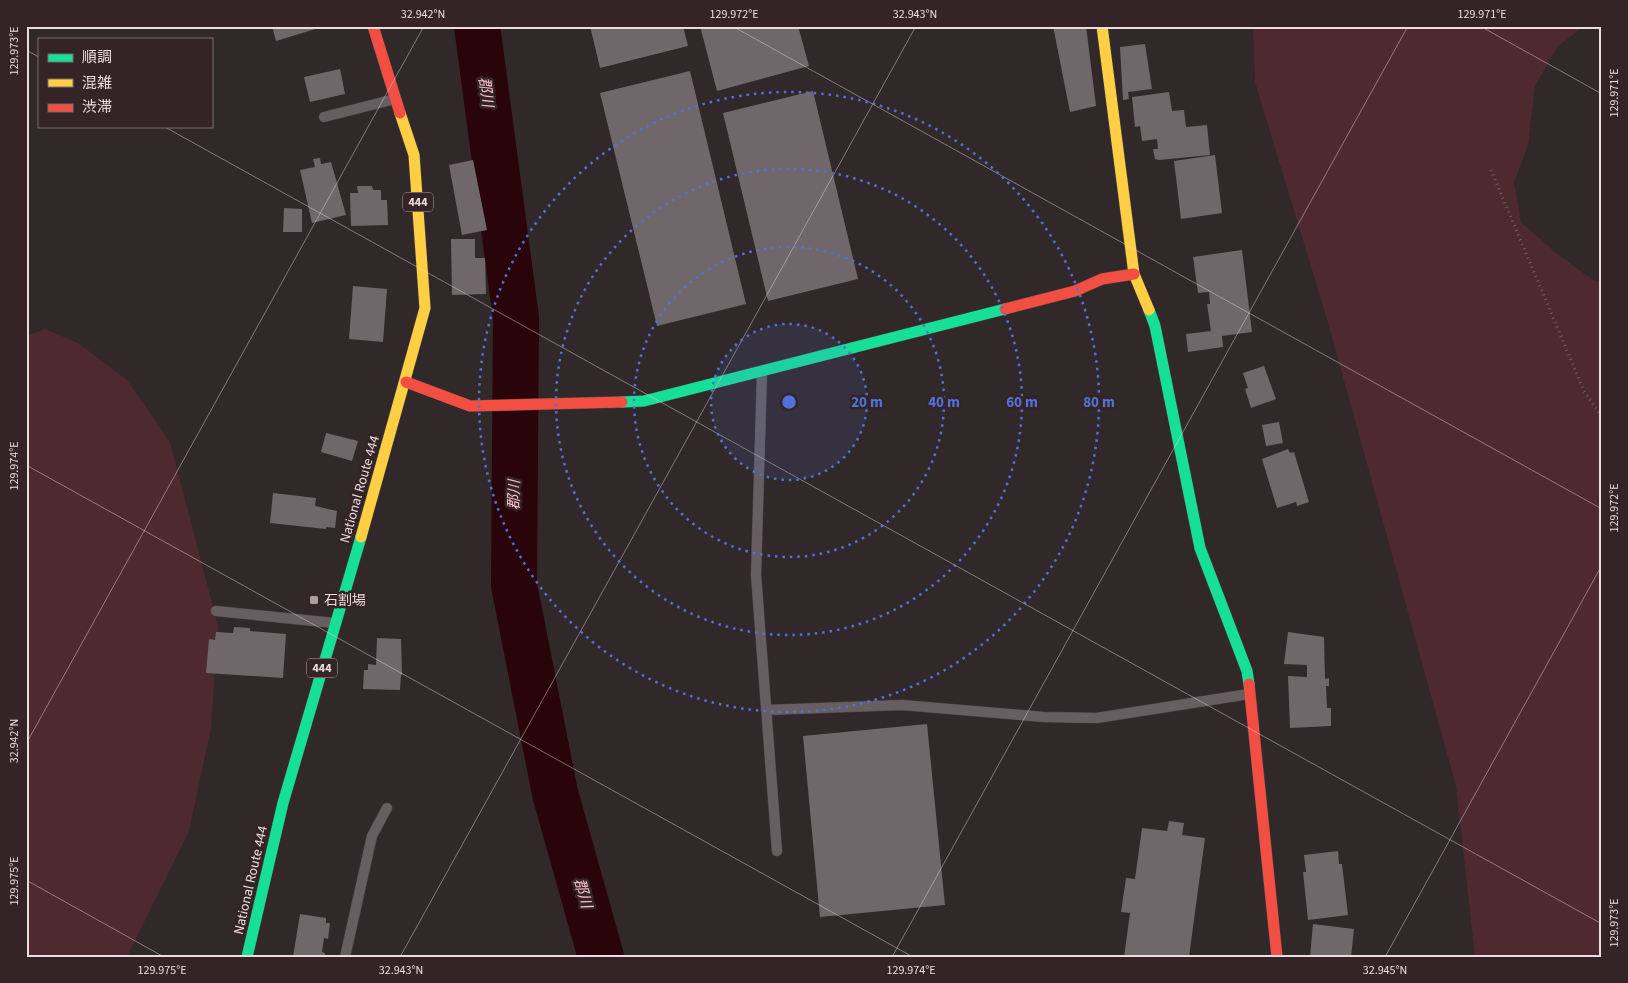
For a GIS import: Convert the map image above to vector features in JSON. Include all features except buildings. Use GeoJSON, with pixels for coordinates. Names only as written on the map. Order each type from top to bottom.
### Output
{"type":"FeatureCollection","features":[{"type":"Feature","properties":{"kind":"main road","name":"National Route 444"},"geometry":{"type":"LineString","coordinates":[[247,957],[283,803],[334,623],[406,382],[425,308],[414,155],[373,26]]}},
{"type":"Feature","properties":{"kind":"main road"},"geometry":{"type":"LineString","coordinates":[[1102,26],[1134,274],[1155,326],[1200,548],[1247,671],[1267,844],[1277,957]]}},
{"type":"Feature","properties":{"kind":"main road"},"geometry":{"type":"LineString","coordinates":[[406,382],[470,406],[644,401],[1075,291],[1102,279],[1134,274]]}},
{"type":"Feature","properties":{"kind":"lane"},"geometry":{"type":"LineString","coordinates":[[324,117],[396,99]]}},
{"type":"Feature","properties":{"kind":"lane"},"geometry":{"type":"LineString","coordinates":[[762,370],[756,575],[777,851]]}},
{"type":"Feature","properties":{"kind":"lane"},"geometry":{"type":"LineString","coordinates":[[216,611],[334,623]]}},
{"type":"Feature","properties":{"kind":"lane"},"geometry":{"type":"LineString","coordinates":[[766,710],[902,705],[1044,717],[1098,718],[1250,693]]}},
{"type":"Feature","properties":{"kind":"lane"},"geometry":{"type":"LineString","coordinates":[[345,957],[372,836],[386,808]]}},
{"type":"Feature","properties":{"kind":"path"},"geometry":{"type":"LineString","coordinates":[[1491,170],[1584,391],[1602,417]]}},
{"type":"Feature","properties":{"kind":"shaded area"},"geometry":{"type":"Polygon","coordinates":[[[1253,26],[1584,26],[1557,47],[1535,86],[1528,145],[1514,183],[1521,222],[1556,253],[1593,280],[1602,282],[1602,957],[1475,957],[1456,786],[1327,319],[1255,82],[1253,26]]]}},
{"type":"Feature","properties":{"kind":"shaded area"},"geometry":{"type":"Polygon","coordinates":[[[1584,26],[1602,26],[1602,31],[1584,26]]]}},
{"type":"Feature","properties":{"kind":"shaded area"},"geometry":{"type":"Polygon","coordinates":[[[45,329],[78,343],[127,380],[170,442],[218,626],[211,728],[189,831],[127,957],[26,957],[26,336],[45,329]]]}},
{"type":"Feature","properties":{"kind":"waterway","name":"郡川"},"geometry":{"type":"LineString","coordinates":[[477,26],[516,318],[514,585],[555,793],[601,957]]}},
{"type":"Feature","properties":{"kind":"traffic: fast"},"geometry":{"type":"LineString","coordinates":[[622,402],[644,401],[1005,309]]}},
{"type":"Feature","properties":{"kind":"traffic: fast"},"geometry":{"type":"LineString","coordinates":[[1149,310],[1155,326],[1200,548],[1247,671],[1249,684]]}},
{"type":"Feature","properties":{"kind":"traffic: fast"},"geometry":{"type":"LineString","coordinates":[[247,957],[283,803],[361,537]]}},
{"type":"Feature","properties":{"kind":"traffic: slow"},"geometry":{"type":"LineString","coordinates":[[1102,26],[1134,274],[1149,310]]}},
{"type":"Feature","properties":{"kind":"traffic: slow"},"geometry":{"type":"LineString","coordinates":[[361,537],[425,308],[414,155],[400,113]]}},
{"type":"Feature","properties":{"kind":"traffic: jam"},"geometry":{"type":"LineString","coordinates":[[373,26],[400,113]]}},
{"type":"Feature","properties":{"kind":"traffic: jam"},"geometry":{"type":"LineString","coordinates":[[1005,309],[1075,291],[1102,279],[1134,274]]}},
{"type":"Feature","properties":{"kind":"traffic: jam"},"geometry":{"type":"LineString","coordinates":[[406,382],[470,406],[622,402]]}},
{"type":"Feature","properties":{"kind":"traffic: jam"},"geometry":{"type":"LineString","coordinates":[[1249,684],[1277,957]]}},
{"type":"Feature","properties":{"kind":"place","name":"石割場"},"geometry":{"type":"Point","coordinates":[314,600]}}]}
